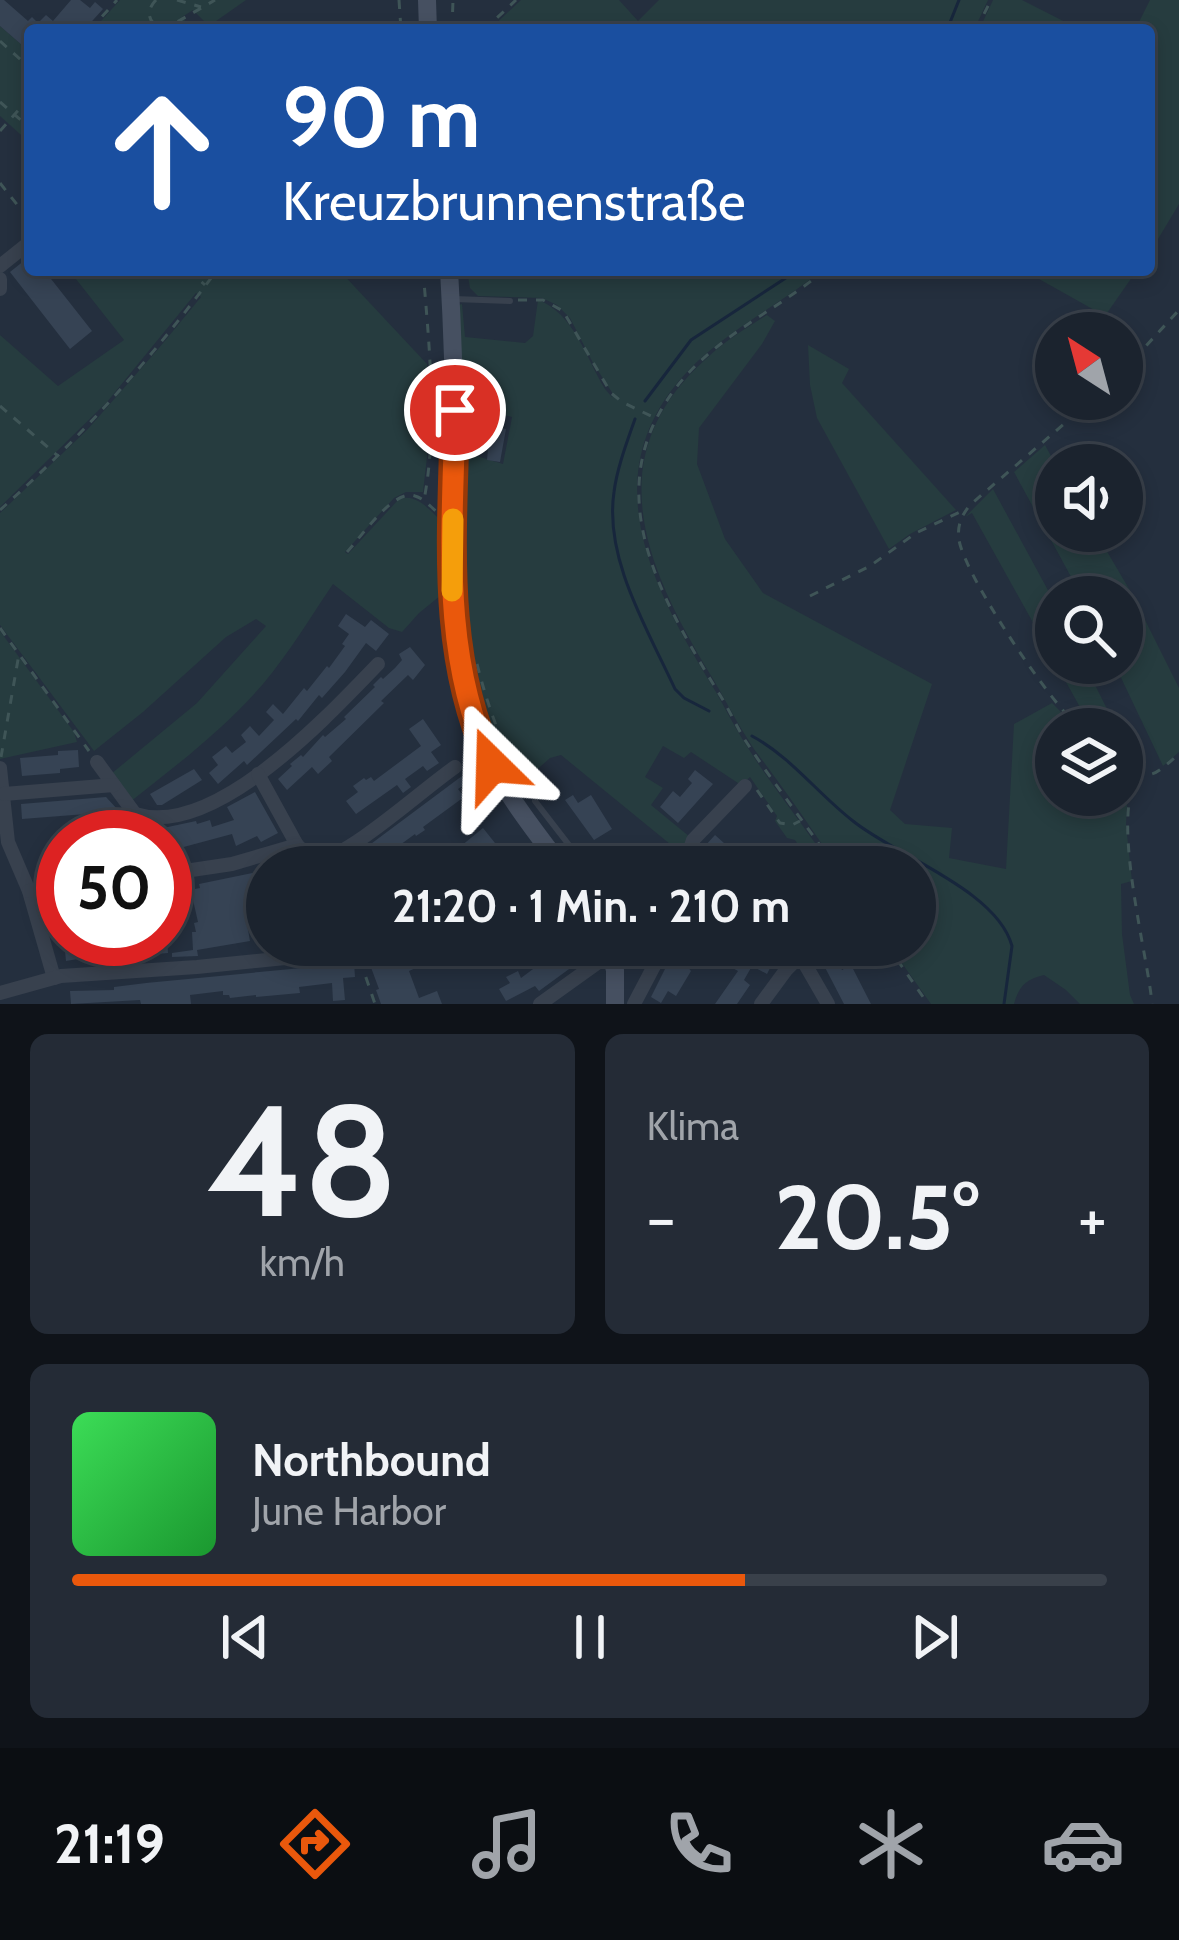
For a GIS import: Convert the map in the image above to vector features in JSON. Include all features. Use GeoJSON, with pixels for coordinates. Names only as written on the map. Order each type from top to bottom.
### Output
{"type":"FeatureCollection","features":[{"type":"Feature","properties":{"kind":"main road"},"geometry":{"type":"LineString","coordinates":[[449,276],[455,410],[453,610],[465,690],[485,749],[544,846]]}},
{"type":"Feature","properties":{"kind":"main road"},"geometry":{"type":"LineString","coordinates":[[614,966],[615,1004]]}},
{"type":"Feature","properties":{"kind":"street"},"geometry":{"type":"LineString","coordinates":[[0,266],[24,247]]}},
{"type":"Feature","properties":{"kind":"street"},"geometry":{"type":"LineString","coordinates":[[0,279],[0,290]]}},
{"type":"Feature","properties":{"kind":"street"},"geometry":{"type":"LineString","coordinates":[[97,762],[134,813],[165,819],[208,806],[258,774],[378,664]]}},
{"type":"Feature","properties":{"kind":"street"},"geometry":{"type":"LineString","coordinates":[[0,763],[8,842],[54,978]]}},
{"type":"Feature","properties":{"kind":"street"},"geometry":{"type":"LineString","coordinates":[[347,846],[455,766]]}},
{"type":"Feature","properties":{"kind":"street"},"geometry":{"type":"LineString","coordinates":[[192,870],[297,845],[258,774]]}},
{"type":"Feature","properties":{"kind":"street"},"geometry":{"type":"LineString","coordinates":[[4,794],[113,785]]}},
{"type":"Feature","properties":{"kind":"street"},"geometry":{"type":"LineString","coordinates":[[691,846],[745,787]]}},
{"type":"Feature","properties":{"kind":"street"},"geometry":{"type":"LineString","coordinates":[[28,891],[36,889]]}},
{"type":"Feature","properties":{"kind":"street"},"geometry":{"type":"LineString","coordinates":[[0,993],[54,978],[246,959]]}},
{"type":"Feature","properties":{"kind":"street"},"geometry":{"type":"LineString","coordinates":[[541,1004],[589,966]]}},
{"type":"Feature","properties":{"kind":"street"},"geometry":{"type":"LineString","coordinates":[[634,1004],[654,966]]}},
{"type":"Feature","properties":{"kind":"street"},"geometry":{"type":"LineString","coordinates":[[761,1004],[789,966]]}},
{"type":"Feature","properties":{"kind":"street"},"geometry":{"type":"LineString","coordinates":[[806,966],[828,1004]]}},
{"type":"Feature","properties":{"kind":"lane"},"geometry":{"type":"LineString","coordinates":[[451,299],[510,301]]}},
{"type":"Feature","properties":{"kind":"lane"},"geometry":{"type":"LineString","coordinates":[[535,801],[570,846]]}},
{"type":"Feature","properties":{"kind":"path"},"geometry":{"type":"LineString","coordinates":[[95,24],[117,0]]}},
{"type":"Feature","properties":{"kind":"path"},"geometry":{"type":"LineString","coordinates":[[177,0],[203,8]]}},
{"type":"Feature","properties":{"kind":"path"},"geometry":{"type":"LineString","coordinates":[[177,24],[215,0]]}},
{"type":"Feature","properties":{"kind":"path"},"geometry":{"type":"LineString","coordinates":[[490,24],[516,0]]}},
{"type":"Feature","properties":{"kind":"path"},"geometry":{"type":"LineString","coordinates":[[0,41],[24,63]]}},
{"type":"Feature","properties":{"kind":"path"},"geometry":{"type":"LineString","coordinates":[[0,102],[24,123]]}},
{"type":"Feature","properties":{"kind":"path"},"geometry":{"type":"LineString","coordinates":[[0,131],[24,104]]}},
{"type":"Feature","properties":{"kind":"path"},"geometry":{"type":"LineString","coordinates":[[0,183],[24,213]]}},
{"type":"Feature","properties":{"kind":"path"},"geometry":{"type":"LineString","coordinates":[[195,276],[206,286]]}},
{"type":"Feature","properties":{"kind":"path"},"geometry":{"type":"LineString","coordinates":[[0,510],[126,384],[213,276]]}},
{"type":"Feature","properties":{"kind":"path"},"geometry":{"type":"LineString","coordinates":[[423,276],[430,399],[424,500]]}},
{"type":"Feature","properties":{"kind":"path"},"geometry":{"type":"LineString","coordinates":[[817,276],[703,358],[676,388],[643,456],[639,488],[642,532],[655,574],[681,628],[742,734],[821,846]]}},
{"type":"Feature","properties":{"kind":"path"},"geometry":{"type":"LineString","coordinates":[[510,301],[540,299],[562,311],[603,382],[622,402],[657,419]]}},
{"type":"Feature","properties":{"kind":"path"},"geometry":{"type":"LineString","coordinates":[[1143,349],[1179,310]]}},
{"type":"Feature","properties":{"kind":"path"},"geometry":{"type":"LineString","coordinates":[[0,406],[58,456]]}},
{"type":"Feature","properties":{"kind":"path"},"geometry":{"type":"LineString","coordinates":[[810,596],[870,566],[916,533],[966,510],[1070,420]]}},
{"type":"Feature","properties":{"kind":"path"},"geometry":{"type":"LineString","coordinates":[[347,552],[397,498],[409,494],[434,511],[453,515]]}},
{"type":"Feature","properties":{"kind":"path"},"geometry":{"type":"LineString","coordinates":[[966,510],[959,532],[968,565],[1061,708]]}},
{"type":"Feature","properties":{"kind":"path"},"geometry":{"type":"LineString","coordinates":[[0,628],[97,762]]}},
{"type":"Feature","properties":{"kind":"path"},"geometry":{"type":"LineString","coordinates":[[0,763],[19,654]]}},
{"type":"Feature","properties":{"kind":"path"},"geometry":{"type":"LineString","coordinates":[[475,654],[494,726],[535,801]]}},
{"type":"Feature","properties":{"kind":"path"},"geometry":{"type":"LineString","coordinates":[[1143,775],[1157,773],[1179,754]]}},
{"type":"Feature","properties":{"kind":"path"},"geometry":{"type":"LineString","coordinates":[[745,787],[754,787],[782,824],[794,825],[802,819]]}},
{"type":"Feature","properties":{"kind":"path"},"geometry":{"type":"LineString","coordinates":[[1128,816],[1131,869],[1152,1004]]}},
{"type":"Feature","properties":{"kind":"path"},"geometry":{"type":"LineString","coordinates":[[356,966],[375,1004]]}},
{"type":"Feature","properties":{"kind":"path"},"geometry":{"type":"LineString","coordinates":[[901,966],[927,1004]]}},
{"type":"Feature","properties":{"kind":"green space"},"geometry":{"type":"Polygon","coordinates":[[[120,0],[246,0],[212,24],[193,10],[182,17],[187,24],[98,24],[120,0]]]}},
{"type":"Feature","properties":{"kind":"green space"},"geometry":{"type":"Polygon","coordinates":[[[521,0],[619,0],[638,21],[659,0],[988,0],[977,24],[495,24],[521,0]]]}},
{"type":"Feature","properties":{"kind":"green space"},"geometry":{"type":"Polygon","coordinates":[[[993,0],[1022,0],[1069,24],[982,24],[993,0]]]}},
{"type":"Feature","properties":{"kind":"green space"},"geometry":{"type":"Polygon","coordinates":[[[1150,0],[1179,0],[1179,204],[1155,244],[1155,24],[1138,24],[1150,0]]]}},
{"type":"Feature","properties":{"kind":"green space"},"geometry":{"type":"Polygon","coordinates":[[[0,26],[24,47],[24,138],[0,116],[0,26]]]}},
{"type":"Feature","properties":{"kind":"green space"},"geometry":{"type":"Polygon","coordinates":[[[74,276],[345,276],[427,364],[423,492],[394,498],[345,552],[399,499],[417,500],[440,520],[440,596],[402,632],[389,628],[333,584],[263,684],[200,746],[130,802],[111,774],[197,703],[266,626],[256,619],[226,637],[94,751],[0,625],[0,513],[87,430],[201,297],[196,293],[107,402],[0,507],[0,335],[58,386],[124,340],[74,276]]]}},
{"type":"Feature","properties":{"kind":"green space"},"geometry":{"type":"Polygon","coordinates":[[[468,276],[814,276],[729,336],[678,382],[653,421],[640,460],[637,500],[643,540],[674,618],[743,740],[817,846],[799,846],[787,838],[750,777],[741,785],[691,752],[684,758],[663,746],[645,777],[663,788],[651,805],[690,837],[685,846],[672,846],[561,755],[550,758],[514,790],[509,782],[506,771],[515,765],[498,729],[490,731],[493,741],[489,743],[461,638],[460,467],[467,467],[467,453],[503,464],[512,417],[461,404],[459,305],[465,337],[525,343],[533,336],[538,300],[550,306],[570,326],[605,389],[613,394],[570,318],[557,305],[542,298],[478,296],[468,276]]]}},
{"type":"Feature","properties":{"kind":"green space"},"geometry":{"type":"Polygon","coordinates":[[[1034,276],[1133,276],[1108,312],[1098,312],[1034,276]]]}},
{"type":"Feature","properties":{"kind":"green space"},"geometry":{"type":"Polygon","coordinates":[[[767,315],[775,321],[699,428],[697,464],[725,539],[763,593],[932,684],[890,810],[905,824],[952,828],[949,858],[1006,869],[1014,724],[1035,712],[1035,816],[1126,816],[1132,881],[1121,884],[1122,934],[1134,1004],[1080,1004],[1044,975],[1024,984],[1014,1004],[931,1004],[904,966],[936,966],[936,846],[823,846],[750,743],[667,594],[643,513],[642,473],[652,434],[673,395],[728,340],[767,315]]]}},
{"type":"Feature","properties":{"kind":"green space"},"geometry":{"type":"Polygon","coordinates":[[[808,345],[849,369],[842,383],[956,510],[889,549],[817,418],[808,345]]]}},
{"type":"Feature","properties":{"kind":"green space"},"geometry":{"type":"Polygon","coordinates":[[[1035,454],[1035,511],[1014,472],[1035,454]]]}},
{"type":"Feature","properties":{"kind":"green space"},"geometry":{"type":"Polygon","coordinates":[[[993,489],[1040,576],[1035,576],[1035,626],[972,513],[965,517],[993,489]]]}},
{"type":"Feature","properties":{"kind":"green space"},"geometry":{"type":"Polygon","coordinates":[[[1058,552],[1107,552],[1121,576],[1071,576],[1058,552]]]}},
{"type":"Feature","properties":{"kind":"green space"},"geometry":{"type":"Polygon","coordinates":[[[1143,616],[1179,688],[1179,752],[1163,766],[1143,724],[1143,708],[1135,708],[1124,684],[1143,684],[1143,616]]]}},
{"type":"Feature","properties":{"kind":"green space"},"geometry":{"type":"Polygon","coordinates":[[[0,631],[74,732],[77,742],[0,759],[0,631]]]}},
{"type":"Feature","properties":{"kind":"green space"},"geometry":{"type":"Polygon","coordinates":[[[1067,684],[1094,684],[1106,708],[1080,708],[1067,684]]]}},
{"type":"Feature","properties":{"kind":"building"},"geometry":{"type":"Polygon","coordinates":[[[0,0],[38,23],[46,15],[53,21],[71,0],[90,8],[95,2],[103,9],[89,24],[24,24],[24,47],[0,26],[0,0]]]}},
{"type":"Feature","properties":{"kind":"building"},"geometry":{"type":"Polygon","coordinates":[[[24,261],[24,276],[49,276],[92,331],[70,349],[10,272],[24,261]]]}},
{"type":"Feature","properties":{"kind":"building"},"geometry":{"type":"Polygon","coordinates":[[[478,423],[506,429],[500,462],[487,460],[488,449],[474,446],[478,423]]]}},
{"type":"Feature","properties":{"kind":"building"},"geometry":{"type":"Polygon","coordinates":[[[346,614],[365,627],[371,620],[389,634],[376,651],[366,643],[298,721],[218,784],[209,773],[218,765],[212,757],[226,746],[232,753],[246,742],[241,735],[250,726],[259,736],[274,720],[266,712],[273,704],[283,714],[329,668],[349,634],[338,626],[346,614]]]}},
{"type":"Feature","properties":{"kind":"building"},"geometry":{"type":"Polygon","coordinates":[[[410,647],[425,665],[413,680],[408,675],[381,701],[384,703],[318,774],[312,767],[287,790],[278,779],[290,764],[346,719],[410,647]]]}},
{"type":"Feature","properties":{"kind":"building"},"geometry":{"type":"Polygon","coordinates":[[[423,719],[441,745],[431,752],[439,763],[427,771],[423,766],[405,779],[411,787],[403,793],[397,785],[356,814],[346,801],[358,792],[353,786],[364,778],[374,781],[421,746],[409,729],[423,719]]]}},
{"type":"Feature","properties":{"kind":"building"},"geometry":{"type":"Polygon","coordinates":[[[78,750],[79,767],[22,776],[20,758],[78,750]]]}},
{"type":"Feature","properties":{"kind":"building"},"geometry":{"type":"Polygon","coordinates":[[[194,769],[202,780],[157,805],[150,794],[194,769]]]}},
{"type":"Feature","properties":{"kind":"building"},"geometry":{"type":"Polygon","coordinates":[[[695,770],[713,784],[678,823],[660,807],[673,791],[680,797],[692,783],[688,779],[695,770]]]}},
{"type":"Feature","properties":{"kind":"building"},"geometry":{"type":"Polygon","coordinates":[[[462,776],[467,783],[458,789],[464,797],[416,836],[398,846],[368,846],[462,776]]]}},
{"type":"Feature","properties":{"kind":"building"},"geometry":{"type":"Polygon","coordinates":[[[255,792],[278,833],[236,846],[232,834],[192,845],[192,822],[210,820],[212,827],[234,820],[227,807],[255,792]]]}},
{"type":"Feature","properties":{"kind":"building"},"geometry":{"type":"Polygon","coordinates":[[[573,795],[578,803],[591,795],[612,829],[594,840],[565,800],[573,795]]]}},
{"type":"Feature","properties":{"kind":"building"},"geometry":{"type":"Polygon","coordinates":[[[106,797],[118,810],[36,810],[36,818],[22,819],[21,804],[106,797]]]}},
{"type":"Feature","properties":{"kind":"building"},"geometry":{"type":"Polygon","coordinates":[[[483,828],[495,843],[491,846],[461,846],[483,828]]]}},
{"type":"Feature","properties":{"kind":"building"},"geometry":{"type":"Polygon","coordinates":[[[715,835],[727,846],[705,846],[715,835]]]}},
{"type":"Feature","properties":{"kind":"building"},"geometry":{"type":"Polygon","coordinates":[[[246,874],[246,942],[197,950],[198,956],[192,956],[192,932],[198,922],[192,890],[200,888],[199,884],[246,874]]]}},
{"type":"Feature","properties":{"kind":"building"},"geometry":{"type":"Polygon","coordinates":[[[323,966],[354,966],[355,977],[343,978],[345,1000],[333,1001],[332,983],[299,987],[300,993],[256,997],[230,998],[223,991],[190,995],[191,1004],[141,1004],[140,1000],[71,1004],[70,991],[114,990],[323,966]]]}},
{"type":"Feature","properties":{"kind":"building"},"geometry":{"type":"Polygon","coordinates":[[[370,966],[420,966],[409,971],[419,998],[437,991],[442,1004],[381,1004],[370,966]]]}},
{"type":"Feature","properties":{"kind":"building"},"geometry":{"type":"Polygon","coordinates":[[[537,966],[573,966],[539,991],[535,986],[506,1001],[499,989],[510,983],[506,977],[518,971],[521,978],[537,966]]]}},
{"type":"Feature","properties":{"kind":"building"},"geometry":{"type":"Polygon","coordinates":[[[666,966],[687,966],[691,971],[676,996],[668,991],[661,1003],[651,997],[666,966]]]}},
{"type":"Feature","properties":{"kind":"building"},"geometry":{"type":"Polygon","coordinates":[[[729,966],[752,966],[744,980],[750,985],[737,1004],[715,1004],[738,971],[729,966]]]}},
{"type":"Feature","properties":{"kind":"building"},"geometry":{"type":"Polygon","coordinates":[[[824,966],[842,970],[852,966],[871,1004],[844,1004],[824,966]]]}},
{"type":"Feature","properties":{"kind":"waterway"},"geometry":{"type":"LineString","coordinates":[[949,24],[959,0]]}},
{"type":"Feature","properties":{"kind":"waterway"},"geometry":{"type":"LineString","coordinates":[[645,401],[691,340],[789,276]]}},
{"type":"Feature","properties":{"kind":"waterway"},"geometry":{"type":"LineString","coordinates":[[635,419],[614,492],[613,517],[622,568],[675,689],[709,711]]}},
{"type":"Feature","properties":{"kind":"waterway"},"geometry":{"type":"LineString","coordinates":[[752,736],[779,754],[853,821],[987,908],[1012,946],[1004,1004]]}},
{"type":"Feature","properties":{"kind":"slow traffic"},"geometry":{"type":"LineString","coordinates":[[452,591],[453,519]]}},
{"type":"Feature","properties":{"kind":"route"},"geometry":{"type":"LineString","coordinates":[[455,410],[455,639],[471,710],[492,765]]}}]}
